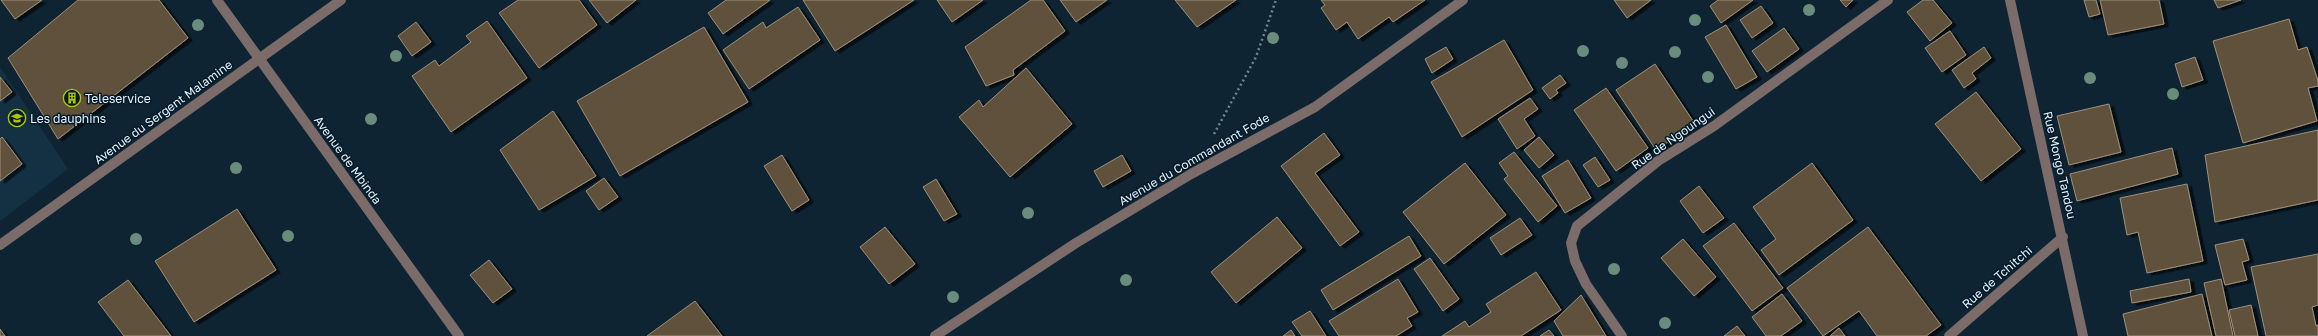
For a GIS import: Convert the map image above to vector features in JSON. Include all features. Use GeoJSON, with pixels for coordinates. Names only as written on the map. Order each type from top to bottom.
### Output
{"type":"FeatureCollection","features":[{"type":"Feature","properties":{"kind":"street","name":"Avenue de Mbinda"},"geometry":{"type":"LineString","coordinates":[[217,0],[458,336]]}},
{"type":"Feature","properties":{"kind":"street","name":"Avenue du Sergent Malamine"},"geometry":{"type":"LineString","coordinates":[[0,245],[340,0]]}},
{"type":"Feature","properties":{"kind":"street","name":"Avenue du Commandant Fode"},"geometry":{"type":"LineString","coordinates":[[935,336],[1076,243],[1192,174],[1315,107],[1463,0]]}},
{"type":"Feature","properties":{"kind":"street","name":"Rue de Ngoungui"},"geometry":{"type":"LineString","coordinates":[[1622,336],[1586,284],[1575,261],[1571,243],[1577,226],[1658,161],[1714,126],[1888,0]]}},
{"type":"Feature","properties":{"kind":"street","name":"Rue Mongo Tandou"},"geometry":{"type":"LineString","coordinates":[[2010,0],[2063,237],[2083,336]]}},
{"type":"Feature","properties":{"kind":"street","name":"Rue de Tchitchi"},"geometry":{"type":"LineString","coordinates":[[1949,336],[2063,237]]}},
{"type":"Feature","properties":{"kind":"path"},"geometry":{"type":"LineString","coordinates":[[1210,140],[1256,57],[1276,0]]}},
{"type":"Feature","properties":{"kind":"shaded area","name":"Les dauphins"},"geometry":{"type":"Polygon","coordinates":[[[0,67],[68,169],[0,221],[0,67]]]}},
{"type":"Feature","properties":{"kind":"building"},"geometry":{"type":"Polygon","coordinates":[[[1,0],[42,0],[15,19],[1,0]]]}},
{"type":"Feature","properties":{"kind":"building","name":"Teleservice"},"geometry":{"type":"Polygon","coordinates":[[[78,0],[159,0],[188,38],[58,139],[8,58],[78,0]]]}},
{"type":"Feature","properties":{"kind":"building"},"geometry":{"type":"Polygon","coordinates":[[[518,0],[579,0],[597,25],[539,68],[499,13],[518,0]]]}},
{"type":"Feature","properties":{"kind":"building"},"geometry":{"type":"Polygon","coordinates":[[[589,0],[636,0],[607,23],[589,0]]]}},
{"type":"Feature","properties":{"kind":"building"},"geometry":{"type":"Polygon","coordinates":[[[726,0],[770,0],[723,34],[708,13],[726,0]]]}},
{"type":"Feature","properties":{"kind":"building"},"geometry":{"type":"Polygon","coordinates":[[[803,0],[914,0],[835,51],[803,0]]]}},
{"type":"Feature","properties":{"kind":"building"},"geometry":{"type":"Polygon","coordinates":[[[937,0],[983,0],[952,22],[937,0]]]}},
{"type":"Feature","properties":{"kind":"building"},"geometry":{"type":"Polygon","coordinates":[[[1031,0],[1043,0],[1065,31],[1013,70],[1014,75],[986,86],[965,47],[1031,0]]]}},
{"type":"Feature","properties":{"kind":"building"},"geometry":{"type":"Polygon","coordinates":[[[1060,0],[1107,0],[1076,22],[1060,0]]]}},
{"type":"Feature","properties":{"kind":"building"},"geometry":{"type":"Polygon","coordinates":[[[1175,0],[1236,0],[1197,27],[1175,0]]]}},
{"type":"Feature","properties":{"kind":"building"},"geometry":{"type":"Polygon","coordinates":[[[1321,0],[1425,0],[1393,22],[1389,17],[1358,39],[1347,22],[1336,30],[1321,8],[1325,5],[1321,0]]]}},
{"type":"Feature","properties":{"kind":"building"},"geometry":{"type":"Polygon","coordinates":[[[1614,0],[1651,0],[1627,18],[1614,0]]]}},
{"type":"Feature","properties":{"kind":"building"},"geometry":{"type":"Polygon","coordinates":[[[1718,0],[1753,0],[1721,23],[1710,6],[1718,0]]]}},
{"type":"Feature","properties":{"kind":"building"},"geometry":{"type":"Polygon","coordinates":[[[1840,0],[1853,0],[1846,7],[1840,0]]]}},
{"type":"Feature","properties":{"kind":"building"},"geometry":{"type":"Polygon","coordinates":[[[1923,0],[1933,0],[1952,23],[1930,41],[1907,12],[1923,0]]]}},
{"type":"Feature","properties":{"kind":"building"},"geometry":{"type":"Polygon","coordinates":[[[2084,0],[2096,0],[2100,14],[2089,17],[2084,0]]]}},
{"type":"Feature","properties":{"kind":"building"},"geometry":{"type":"Polygon","coordinates":[[[2100,0],[2159,0],[2164,24],[2108,35],[2100,0]]]}},
{"type":"Feature","properties":{"kind":"building"},"geometry":{"type":"Polygon","coordinates":[[[2214,0],[2241,0],[2218,8],[2214,0]]]}},
{"type":"Feature","properties":{"kind":"building"},"geometry":{"type":"Polygon","coordinates":[[[1761,6],[1773,23],[1752,38],[1740,20],[1761,6]]]}},
{"type":"Feature","properties":{"kind":"building"},"geometry":{"type":"Polygon","coordinates":[[[798,7],[820,40],[749,89],[723,50],[763,22],[766,28],[798,7]]]}},
{"type":"Feature","properties":{"kind":"building"},"geometry":{"type":"Polygon","coordinates":[[[2289,19],[2298,50],[2307,47],[2318,81],[2318,86],[2308,88],[2317,121],[2243,143],[2213,41],[2289,19]]]}},
{"type":"Feature","properties":{"kind":"building"},"geometry":{"type":"Polygon","coordinates":[[[487,21],[527,78],[451,132],[412,76],[435,60],[439,66],[471,42],[466,36],[487,21]]]}},
{"type":"Feature","properties":{"kind":"building"},"geometry":{"type":"Polygon","coordinates":[[[416,22],[431,42],[412,56],[398,36],[416,22]]]}},
{"type":"Feature","properties":{"kind":"building"},"geometry":{"type":"Polygon","coordinates":[[[1726,25],[1757,77],[1736,89],[1705,37],[1726,25]]]}},
{"type":"Feature","properties":{"kind":"building"},"geometry":{"type":"Polygon","coordinates":[[[704,27],[748,102],[620,176],[577,101],[704,27]]]}},
{"type":"Feature","properties":{"kind":"building"},"geometry":{"type":"Polygon","coordinates":[[[1784,28],[1799,49],[1767,72],[1752,51],[1784,28]]]}},
{"type":"Feature","properties":{"kind":"building"},"geometry":{"type":"Polygon","coordinates":[[[1950,31],[1966,55],[1942,72],[1925,48],[1950,31]]]}},
{"type":"Feature","properties":{"kind":"building"},"geometry":{"type":"Polygon","coordinates":[[[1504,40],[1533,90],[1462,137],[1431,82],[1504,40]]]}},
{"type":"Feature","properties":{"kind":"building"},"geometry":{"type":"Polygon","coordinates":[[[1446,47],[1453,59],[1432,73],[1425,59],[1446,47]]]}},
{"type":"Feature","properties":{"kind":"building"},"geometry":{"type":"Polygon","coordinates":[[[1984,47],[1991,58],[1972,73],[1976,79],[1964,88],[1952,70],[1984,47]]]}},
{"type":"Feature","properties":{"kind":"building"},"geometry":{"type":"Polygon","coordinates":[[[2195,57],[2203,80],[2182,87],[2175,64],[2195,57]]]}},
{"type":"Feature","properties":{"kind":"building"},"geometry":{"type":"Polygon","coordinates":[[[1655,64],[1695,124],[1656,150],[1616,90],[1655,64]]]}},
{"type":"Feature","properties":{"kind":"building"},"geometry":{"type":"Polygon","coordinates":[[[1026,68],[1072,124],[1010,177],[959,117],[979,100],[983,107],[1026,68]]]}},
{"type":"Feature","properties":{"kind":"building"},"geometry":{"type":"Polygon","coordinates":[[[1560,75],[1566,83],[1556,90],[1558,93],[1550,99],[1542,88],[1560,75]]]}},
{"type":"Feature","properties":{"kind":"building"},"geometry":{"type":"Polygon","coordinates":[[[0,77],[12,92],[0,101],[0,77]]]}},
{"type":"Feature","properties":{"kind":"building"},"geometry":{"type":"Polygon","coordinates":[[[1606,88],[1648,148],[1616,171],[1574,110],[1606,88]]]}},
{"type":"Feature","properties":{"kind":"building"},"geometry":{"type":"Polygon","coordinates":[[[1976,92],[2021,149],[1981,181],[1935,124],[1976,92]]]}},
{"type":"Feature","properties":{"kind":"building"},"geometry":{"type":"Polygon","coordinates":[[[1530,98],[1538,109],[1524,119],[1535,136],[1517,149],[1498,119],[1530,98]]]}},
{"type":"Feature","properties":{"kind":"building"},"geometry":{"type":"Polygon","coordinates":[[[2109,104],[2121,152],[2069,165],[2057,116],[2109,104]]]}},
{"type":"Feature","properties":{"kind":"building"},"geometry":{"type":"Polygon","coordinates":[[[553,111],[596,176],[539,210],[500,150],[553,111]]]}},
{"type":"Feature","properties":{"kind":"building"},"geometry":{"type":"Polygon","coordinates":[[[2318,130],[2318,200],[2215,222],[2205,155],[2318,130]]]}},
{"type":"Feature","properties":{"kind":"building"},"geometry":{"type":"Polygon","coordinates":[[[1324,133],[1340,155],[1315,173],[1359,232],[1340,246],[1281,166],[1324,133]]]}},
{"type":"Feature","properties":{"kind":"building"},"geometry":{"type":"Polygon","coordinates":[[[2,137],[22,164],[0,181],[0,139],[2,137]]]}},
{"type":"Feature","properties":{"kind":"building"},"geometry":{"type":"Polygon","coordinates":[[[1539,137],[1554,155],[1539,168],[1524,150],[1539,137]]]}},
{"type":"Feature","properties":{"kind":"building"},"geometry":{"type":"Polygon","coordinates":[[[2172,148],[2178,174],[2077,201],[2070,174],[2172,148]]]}},
{"type":"Feature","properties":{"kind":"building"},"geometry":{"type":"Polygon","coordinates":[[[1514,152],[1557,206],[1538,222],[1504,179],[1508,176],[1499,163],[1514,152]]]}},
{"type":"Feature","properties":{"kind":"building"},"geometry":{"type":"Polygon","coordinates":[[[782,155],[809,200],[792,211],[764,166],[782,155]]]}},
{"type":"Feature","properties":{"kind":"building"},"geometry":{"type":"Polygon","coordinates":[[[1122,155],[1131,171],[1103,187],[1094,171],[1122,155]]]}},
{"type":"Feature","properties":{"kind":"building"},"geometry":{"type":"Polygon","coordinates":[[[1595,157],[1610,180],[1598,187],[1583,165],[1595,157]]]}},
{"type":"Feature","properties":{"kind":"building"},"geometry":{"type":"Polygon","coordinates":[[[1568,160],[1591,198],[1565,213],[1542,176],[1568,160]]]}},
{"type":"Feature","properties":{"kind":"building"},"geometry":{"type":"Polygon","coordinates":[[[1465,163],[1506,215],[1444,264],[1403,212],[1465,163]]]}},
{"type":"Feature","properties":{"kind":"building"},"geometry":{"type":"Polygon","coordinates":[[[1812,163],[1853,220],[1779,275],[1761,250],[1776,239],[1753,207],[1812,163]]]}},
{"type":"Feature","properties":{"kind":"building"},"geometry":{"type":"Polygon","coordinates":[[[604,178],[618,197],[599,210],[586,191],[604,178]]]}},
{"type":"Feature","properties":{"kind":"building"},"geometry":{"type":"Polygon","coordinates":[[[936,179],[957,214],[944,221],[923,187],[936,179]]]}},
{"type":"Feature","properties":{"kind":"building"},"geometry":{"type":"Polygon","coordinates":[[[2187,184],[2203,261],[2147,273],[2138,232],[2127,235],[2120,198],[2187,184]]]}},
{"type":"Feature","properties":{"kind":"building"},"geometry":{"type":"Polygon","coordinates":[[[1699,186],[1724,218],[1703,233],[1680,201],[1699,186]]]}},
{"type":"Feature","properties":{"kind":"building"},"geometry":{"type":"Polygon","coordinates":[[[237,209],[276,270],[194,322],[155,261],[237,209]]]}},
{"type":"Feature","properties":{"kind":"building"},"geometry":{"type":"Polygon","coordinates":[[[1277,217],[1302,248],[1236,303],[1211,272],[1277,217]]]}},
{"type":"Feature","properties":{"kind":"building"},"geometry":{"type":"Polygon","coordinates":[[[1520,218],[1532,235],[1501,255],[1490,238],[1520,218]]]}},
{"type":"Feature","properties":{"kind":"building"},"geometry":{"type":"Polygon","coordinates":[[[1734,223],[1783,288],[1752,311],[1703,246],[1734,223]]]}},
{"type":"Feature","properties":{"kind":"building"},"geometry":{"type":"Polygon","coordinates":[[[885,227],[915,264],[889,284],[860,247],[885,227]]]}},
{"type":"Feature","properties":{"kind":"building"},"geometry":{"type":"Polygon","coordinates":[[[1868,227],[1941,325],[1926,336],[1877,336],[1859,311],[1823,336],[1787,288],[1868,227]]]}},
{"type":"Feature","properties":{"kind":"building"},"geometry":{"type":"Polygon","coordinates":[[[1409,236],[1421,256],[1333,310],[1321,290],[1409,236]]]}},
{"type":"Feature","properties":{"kind":"building"},"geometry":{"type":"Polygon","coordinates":[[[1683,239],[1716,277],[1694,296],[1661,258],[1683,239]]]}},
{"type":"Feature","properties":{"kind":"building"},"geometry":{"type":"Polygon","coordinates":[[[2243,239],[2249,260],[2242,262],[2247,280],[2225,285],[2215,245],[2243,239]]]}},
{"type":"Feature","properties":{"kind":"building"},"geometry":{"type":"Polygon","coordinates":[[[2318,254],[2318,305],[2312,307],[2316,326],[2318,325],[2318,336],[2266,336],[2251,267],[2318,254]]]}},
{"type":"Feature","properties":{"kind":"building"},"geometry":{"type":"Polygon","coordinates":[[[1430,258],[1459,299],[1443,311],[1414,269],[1430,258]]]}},
{"type":"Feature","properties":{"kind":"building"},"geometry":{"type":"Polygon","coordinates":[[[489,260],[512,289],[493,303],[470,275],[489,260]]]}},
{"type":"Feature","properties":{"kind":"building"},"geometry":{"type":"Polygon","coordinates":[[[1536,272],[1561,310],[1521,336],[1442,336],[1465,321],[1469,327],[1491,312],[1486,304],[1536,272]]]}},
{"type":"Feature","properties":{"kind":"building"},"geometry":{"type":"Polygon","coordinates":[[[1398,279],[1418,312],[1407,318],[1412,326],[1396,336],[1339,336],[1329,321],[1398,279]]]}},
{"type":"Feature","properties":{"kind":"building"},"geometry":{"type":"Polygon","coordinates":[[[2189,279],[2191,292],[2132,303],[2130,291],[2189,279]]]}},
{"type":"Feature","properties":{"kind":"building"},"geometry":{"type":"Polygon","coordinates":[[[2221,279],[2233,336],[2216,336],[2204,283],[2221,279]]]}},
{"type":"Feature","properties":{"kind":"building"},"geometry":{"type":"Polygon","coordinates":[[[128,280],[171,336],[124,336],[98,302],[128,280]]]}},
{"type":"Feature","properties":{"kind":"building"},"geometry":{"type":"Polygon","coordinates":[[[1782,294],[1802,321],[1781,336],[1766,336],[1752,317],[1782,294]]]}},
{"type":"Feature","properties":{"kind":"building"},"geometry":{"type":"Polygon","coordinates":[[[2202,294],[2212,336],[2128,336],[2123,314],[2202,294]]]}},
{"type":"Feature","properties":{"kind":"building"},"geometry":{"type":"Polygon","coordinates":[[[1581,295],[1606,336],[1563,336],[1554,321],[1581,295]]]}},
{"type":"Feature","properties":{"kind":"building"},"geometry":{"type":"Polygon","coordinates":[[[695,301],[722,336],[647,336],[695,301]]]}},
{"type":"Feature","properties":{"kind":"building"},"geometry":{"type":"Polygon","coordinates":[[[2251,305],[2258,336],[2235,336],[2229,310],[2251,305]]]}},
{"type":"Feature","properties":{"kind":"building"},"geometry":{"type":"Polygon","coordinates":[[[1310,311],[1326,336],[1302,336],[1292,322],[1310,311]]]}},
{"type":"Feature","properties":{"kind":"building"},"geometry":{"type":"Polygon","coordinates":[[[1737,326],[1745,336],[1724,336],[1737,326]]]}},
{"type":"Feature","properties":{"kind":"building"},"geometry":{"type":"Polygon","coordinates":[[[1839,328],[1845,336],[1830,336],[1839,328]]]}},
{"type":"Feature","properties":{"kind":"building"},"geometry":{"type":"Polygon","coordinates":[[[0,329],[5,336],[0,336],[0,329]]]}},
{"type":"Feature","properties":{"kind":"building"},"geometry":{"type":"Polygon","coordinates":[[[1291,330],[1295,336],[1283,336],[1291,330]]]}},
{"type":"Feature","properties":{"kind":"building"},"geometry":{"type":"Polygon","coordinates":[[[1549,330],[1554,336],[1540,336],[1549,330]]]}},
{"type":"Feature","properties":{"kind":"place","name":"Teleservice"},"geometry":{"type":"Point","coordinates":[72,98]}},
{"type":"Feature","properties":{"kind":"place","name":"Les dauphins"},"geometry":{"type":"Point","coordinates":[17,118]}}]}
